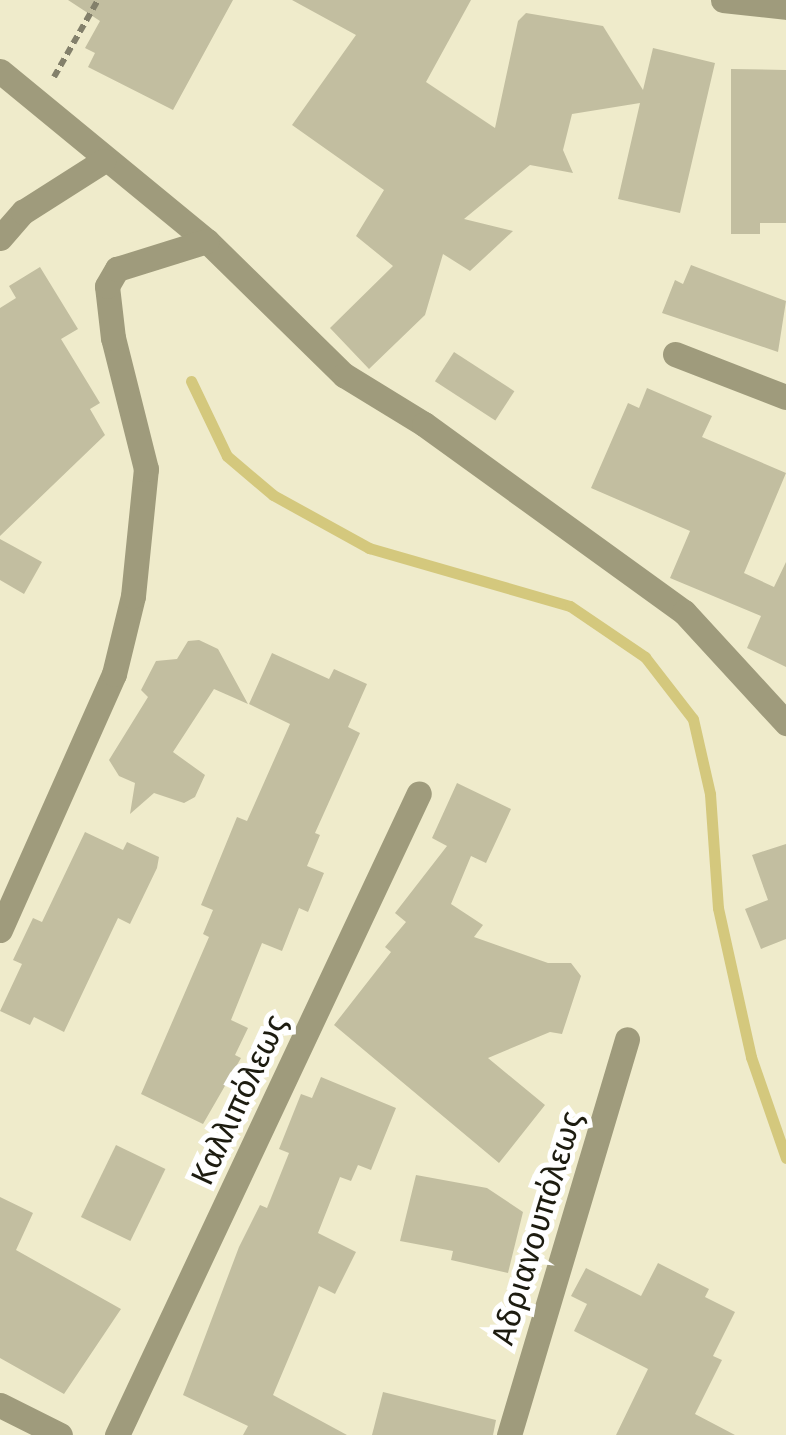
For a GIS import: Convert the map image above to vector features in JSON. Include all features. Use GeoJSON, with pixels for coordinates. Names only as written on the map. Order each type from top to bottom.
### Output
{"type":"FeatureCollection","features":[{"type":"Feature","properties":{"kind":"street"},"geometry":{"type":"LineString","coordinates":[[723,0],[786,8]]}},
{"type":"Feature","properties":{"kind":"street"},"geometry":{"type":"LineString","coordinates":[[0,71],[103,161],[207,241],[344,374],[424,424],[684,612],[786,723]]}},
{"type":"Feature","properties":{"kind":"street"},"geometry":{"type":"LineString","coordinates":[[0,238],[23,212],[103,161]]}},
{"type":"Feature","properties":{"kind":"street"},"geometry":{"type":"LineString","coordinates":[[0,930],[7,898],[114,674],[136,581],[146,469],[113,338],[108,286],[116,269],[207,241]]}},
{"type":"Feature","properties":{"kind":"street"},"geometry":{"type":"LineString","coordinates":[[675,354],[786,397]]}},
{"type":"Feature","properties":{"kind":"street","name":"Καλλιπόλεως"},"geometry":{"type":"LineString","coordinates":[[118,1435],[419,793]]}},
{"type":"Feature","properties":{"kind":"street","name":"Αδριανουπόλεως"},"geometry":{"type":"LineString","coordinates":[[509,1435],[627,1039]]}},
{"type":"Feature","properties":{"kind":"street"},"geometry":{"type":"LineString","coordinates":[[0,1405],[60,1435]]}},
{"type":"Feature","properties":{"kind":"path"},"geometry":{"type":"LineString","coordinates":[[38,104],[98,0]]}},
{"type":"Feature","properties":{"kind":"building"},"geometry":{"type":"Polygon","coordinates":[[[68,0],[233,0],[173,110],[88,67],[95,53],[85,48],[100,21],[68,0]]]}},
{"type":"Feature","properties":{"kind":"building"},"geometry":{"type":"Polygon","coordinates":[[[292,0],[471,0],[426,82],[495,128],[518,21],[526,13],[603,26],[643,90],[653,48],[715,63],[680,213],[618,199],[640,103],[572,114],[563,150],[573,173],[530,165],[464,219],[513,231],[470,271],[443,254],[425,315],[369,369],[330,328],[393,266],[356,236],[384,190],[292,125],[356,35],[292,0]]]}},
{"type":"Feature","properties":{"kind":"building"},"geometry":{"type":"Polygon","coordinates":[[[731,69],[786,70],[786,223],[760,223],[760,234],[731,234],[731,69]]]}},
{"type":"Feature","properties":{"kind":"building"},"geometry":{"type":"Polygon","coordinates":[[[691,265],[786,301],[778,352],[662,313],[675,280],[683,284],[691,265]]]}},
{"type":"Feature","properties":{"kind":"building"},"geometry":{"type":"Polygon","coordinates":[[[40,267],[78,329],[61,339],[100,403],[90,409],[105,435],[0,536],[0,308],[16,298],[9,286],[40,267]]]}},
{"type":"Feature","properties":{"kind":"building"},"geometry":{"type":"Polygon","coordinates":[[[454,352],[514,391],[495,421],[435,381],[454,352]]]}},
{"type":"Feature","properties":{"kind":"building"},"geometry":{"type":"Polygon","coordinates":[[[647,388],[712,416],[702,437],[786,473],[744,573],[774,587],[786,562],[786,667],[747,648],[761,616],[670,578],[690,531],[591,488],[628,403],[639,408],[647,388]]]}},
{"type":"Feature","properties":{"kind":"building"},"geometry":{"type":"Polygon","coordinates":[[[0,539],[42,562],[24,594],[0,580],[0,539]]]}},
{"type":"Feature","properties":{"kind":"building"},"geometry":{"type":"Polygon","coordinates":[[[199,640],[218,649],[248,704],[214,689],[173,752],[205,775],[195,797],[184,803],[154,793],[130,814],[135,783],[119,776],[109,760],[148,697],[141,690],[156,661],[177,659],[188,641],[199,640]]]}},
{"type":"Feature","properties":{"kind":"building"},"geometry":{"type":"Polygon","coordinates":[[[272,653],[329,679],[334,669],[367,684],[348,727],[360,733],[315,833],[320,835],[307,866],[324,873],[308,912],[299,908],[282,951],[262,943],[231,1020],[248,1028],[235,1055],[241,1058],[203,1124],[141,1094],[209,937],[203,934],[213,910],[201,905],[237,817],[247,821],[290,724],[249,704],[272,653]]]}},
{"type":"Feature","properties":{"kind":"building"},"geometry":{"type":"Polygon","coordinates":[[[457,783],[511,809],[486,863],[471,856],[451,904],[483,925],[474,937],[548,963],[571,963],[581,976],[562,1034],[550,1032],[488,1058],[545,1105],[499,1163],[334,1025],[391,952],[385,947],[406,922],[395,913],[447,846],[432,838],[457,783]]]}},
{"type":"Feature","properties":{"kind":"building"},"geometry":{"type":"Polygon","coordinates":[[[85,832],[123,850],[127,842],[159,857],[130,924],[118,918],[64,1032],[34,1017],[30,1025],[0,1011],[22,964],[13,960],[33,918],[42,922],[85,832]]]}},
{"type":"Feature","properties":{"kind":"building"},"geometry":{"type":"Polygon","coordinates":[[[786,844],[786,939],[761,949],[745,909],[768,900],[752,855],[786,844]]]}},
{"type":"Feature","properties":{"kind":"building"},"geometry":{"type":"Polygon","coordinates":[[[321,1077],[396,1108],[371,1170],[358,1165],[351,1181],[340,1177],[318,1233],[356,1252],[335,1294],[319,1286],[273,1395],[347,1435],[243,1435],[248,1426],[183,1395],[239,1247],[260,1205],[267,1208],[289,1153],[279,1149],[301,1094],[312,1098],[321,1077]]]}},
{"type":"Feature","properties":{"kind":"building"},"geometry":{"type":"Polygon","coordinates":[[[116,1145],[165,1169],[130,1241],[81,1217],[116,1145]]]}},
{"type":"Feature","properties":{"kind":"building"},"geometry":{"type":"Polygon","coordinates":[[[416,1175],[487,1188],[523,1212],[508,1273],[451,1260],[453,1251],[400,1241],[416,1175]]]}},
{"type":"Feature","properties":{"kind":"building"},"geometry":{"type":"Polygon","coordinates":[[[0,1197],[33,1213],[16,1250],[121,1309],[64,1394],[0,1358],[0,1197]]]}},
{"type":"Feature","properties":{"kind":"building"},"geometry":{"type":"Polygon","coordinates":[[[658,1263],[709,1289],[705,1297],[735,1312],[713,1356],[722,1360],[695,1414],[735,1435],[616,1435],[648,1369],[574,1331],[587,1304],[571,1296],[586,1268],[641,1296],[658,1263]]]}},
{"type":"Feature","properties":{"kind":"building"},"geometry":{"type":"Polygon","coordinates":[[[383,1392],[496,1420],[493,1435],[372,1435],[383,1392]]]}},
{"type":"Feature","properties":{"kind":"waterway"},"geometry":{"type":"LineString","coordinates":[[191,381],[227,456],[273,495],[369,548],[570,606],[645,657],[693,719],[710,794],[718,908],[751,1057],[786,1158]]}}]}
